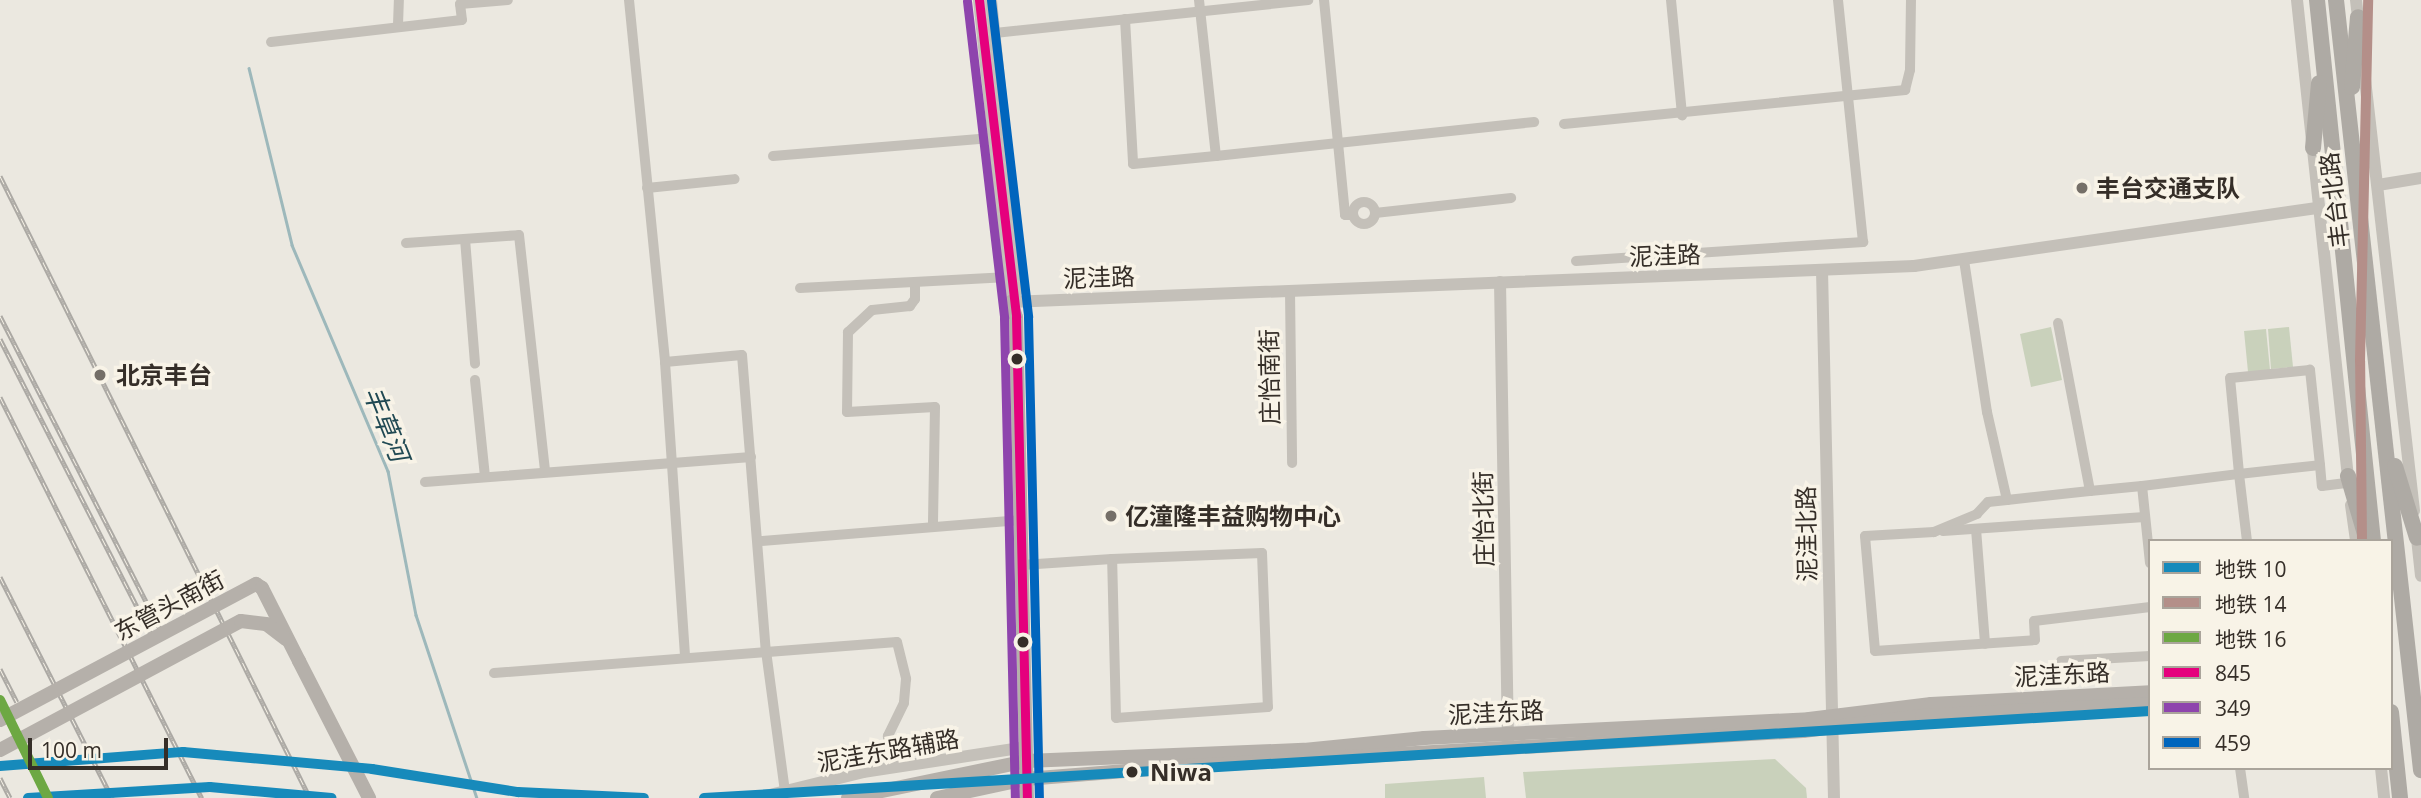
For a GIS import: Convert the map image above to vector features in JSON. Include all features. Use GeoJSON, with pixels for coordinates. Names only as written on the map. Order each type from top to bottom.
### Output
{"type":"FeatureCollection","features":[{"type":"Feature","properties":{"kind":"highway","name":"丰台北路"},"geometry":{"type":"LineString","coordinates":[[2317,0],[2373,539]]}},
{"type":"Feature","properties":{"kind":"highway","name":"丰台北路"},"geometry":{"type":"LineString","coordinates":[[2336,0],[2421,770]]}},
{"type":"Feature","properties":{"kind":"highway"},"geometry":{"type":"LineString","coordinates":[[2348,124],[2358,17]]}},
{"type":"Feature","properties":{"kind":"highway"},"geometry":{"type":"LineString","coordinates":[[2312,148],[2322,50]]}},
{"type":"Feature","properties":{"kind":"highway"},"geometry":{"type":"LineString","coordinates":[[2384,430],[2417,538]]}},
{"type":"Feature","properties":{"kind":"highway"},"geometry":{"type":"LineString","coordinates":[[2348,479],[2366,539]]}},
{"type":"Feature","properties":{"kind":"highway"},"geometry":{"type":"LineString","coordinates":[[2393,731],[2400,798]]}},
{"type":"Feature","properties":{"kind":"main road"},"geometry":{"type":"LineString","coordinates":[[1011,302],[1023,754],[1027,798]]}},
{"type":"Feature","properties":{"kind":"main road"},"geometry":{"type":"LineString","coordinates":[[1018,520],[1022,565],[1023,754]]}},
{"type":"Feature","properties":{"kind":"main road","name":"东管头南街"},"geometry":{"type":"LineString","coordinates":[[0,720],[256,584],[262,588],[369,798]]}},
{"type":"Feature","properties":{"kind":"main road"},"geometry":{"type":"LineString","coordinates":[[0,750],[241,621],[266,624],[284,636],[299,661]]}},
{"type":"Feature","properties":{"kind":"main road","name":"泥洼东路"},"geometry":{"type":"LineString","coordinates":[[1830,723],[1931,704],[2148,692]]}},
{"type":"Feature","properties":{"kind":"main road","name":"泥洼东路"},"geometry":{"type":"LineString","coordinates":[[937,798],[1024,780],[1922,716],[2148,704]]}},
{"type":"Feature","properties":{"kind":"main road","name":"泥洼东路"},"geometry":{"type":"LineString","coordinates":[[848,798],[1023,754],[1508,744]]}},
{"type":"Feature","properties":{"kind":"main road"},"geometry":{"type":"LineString","coordinates":[[1021,798],[1024,780]]}},
{"type":"Feature","properties":{"kind":"street"},"geometry":{"type":"LineString","coordinates":[[398,25],[399,0]]}},
{"type":"Feature","properties":{"kind":"street"},"geometry":{"type":"LineString","coordinates":[[271,42],[398,25],[462,20],[460,4],[508,0]]}},
{"type":"Feature","properties":{"kind":"street"},"geometry":{"type":"LineString","coordinates":[[629,0],[665,362],[685,656]]}},
{"type":"Feature","properties":{"kind":"street"},"geometry":{"type":"LineString","coordinates":[[979,0],[1011,302]]}},
{"type":"Feature","properties":{"kind":"street"},"geometry":{"type":"LineString","coordinates":[[991,0],[1020,284],[1011,302]]}},
{"type":"Feature","properties":{"kind":"street"},"geometry":{"type":"LineString","coordinates":[[995,33],[1125,19],[1199,6],[1308,0]]}},
{"type":"Feature","properties":{"kind":"street"},"geometry":{"type":"LineString","coordinates":[[1324,0],[1345,215],[1353,215],[1366,225],[1375,213],[1511,198]]}},
{"type":"Feature","properties":{"kind":"street"},"geometry":{"type":"LineString","coordinates":[[1671,0],[1682,115]]}},
{"type":"Feature","properties":{"kind":"street"},"geometry":{"type":"LineString","coordinates":[[1576,261],[1863,242],[1838,0]]}},
{"type":"Feature","properties":{"kind":"street"},"geometry":{"type":"LineString","coordinates":[[1564,124],[1682,115],[1905,90],[1910,71],[1910,0]]}},
{"type":"Feature","properties":{"kind":"street","name":"丰台北路"},"geometry":{"type":"LineString","coordinates":[[2297,0],[2356,539]]}},
{"type":"Feature","properties":{"kind":"street","name":"丰台北路"},"geometry":{"type":"LineString","coordinates":[[2357,0],[2421,576]]}},
{"type":"Feature","properties":{"kind":"street"},"geometry":{"type":"LineString","coordinates":[[1199,6],[1216,156]]}},
{"type":"Feature","properties":{"kind":"street"},"geometry":{"type":"LineString","coordinates":[[1125,19],[1133,164],[1534,122]]}},
{"type":"Feature","properties":{"kind":"street"},"geometry":{"type":"LineString","coordinates":[[773,156],[994,140]]}},
{"type":"Feature","properties":{"kind":"street"},"geometry":{"type":"LineString","coordinates":[[994,140],[1009,165]]}},
{"type":"Feature","properties":{"kind":"street"},"geometry":{"type":"LineString","coordinates":[[2378,185],[2421,178]]}},
{"type":"Feature","properties":{"kind":"street"},"geometry":{"type":"LineString","coordinates":[[647,188],[735,179]]}},
{"type":"Feature","properties":{"kind":"street"},"geometry":{"type":"LineString","coordinates":[[1353,215],[1355,207],[1364,202],[1375,213]]}},
{"type":"Feature","properties":{"kind":"street","name":"泥洼路"},"geometry":{"type":"LineString","coordinates":[[1011,302],[1822,270],[1964,260],[2318,208]]}},
{"type":"Feature","properties":{"kind":"street"},"geometry":{"type":"LineString","coordinates":[[406,243],[519,235],[545,471]]}},
{"type":"Feature","properties":{"kind":"street"},"geometry":{"type":"LineString","coordinates":[[465,239],[475,364]]}},
{"type":"Feature","properties":{"kind":"street"},"geometry":{"type":"LineString","coordinates":[[1964,260],[1987,412],[2007,500]]}},
{"type":"Feature","properties":{"kind":"street","name":"泥洼北路"},"geometry":{"type":"LineString","coordinates":[[1822,270],[1830,723],[1834,798]]}},
{"type":"Feature","properties":{"kind":"street"},"geometry":{"type":"LineString","coordinates":[[800,288],[1009,277]]}},
{"type":"Feature","properties":{"kind":"street","name":"庄怡北街"},"geometry":{"type":"LineString","coordinates":[[1500,282],[1508,744]]}},
{"type":"Feature","properties":{"kind":"street"},"geometry":{"type":"LineString","coordinates":[[915,284],[915,299],[910,306],[872,310],[848,332],[847,412],[935,407],[933,524]]}},
{"type":"Feature","properties":{"kind":"street","name":"庄怡南街"},"geometry":{"type":"LineString","coordinates":[[1290,291],[1292,463]]}},
{"type":"Feature","properties":{"kind":"street"},"geometry":{"type":"LineString","coordinates":[[2058,323],[2090,491]]}},
{"type":"Feature","properties":{"kind":"street"},"geometry":{"type":"LineString","coordinates":[[665,362],[742,355],[761,541],[766,651],[785,792]]}},
{"type":"Feature","properties":{"kind":"street"},"geometry":{"type":"LineString","coordinates":[[2247,539],[2230,378],[2310,370],[2322,486],[2348,479]]}},
{"type":"Feature","properties":{"kind":"street"},"geometry":{"type":"LineString","coordinates":[[475,380],[485,476]]}},
{"type":"Feature","properties":{"kind":"street"},"geometry":{"type":"LineString","coordinates":[[425,482],[751,457]]}},
{"type":"Feature","properties":{"kind":"street"},"geometry":{"type":"LineString","coordinates":[[1934,531],[1977,514],[1988,502],[2320,465]]}},
{"type":"Feature","properties":{"kind":"street"},"geometry":{"type":"LineString","coordinates":[[2142,486],[2148,545]]}},
{"type":"Feature","properties":{"kind":"street"},"geometry":{"type":"LineString","coordinates":[[2145,517],[1865,536],[1875,651],[2035,640],[2034,621],[2148,607]]}},
{"type":"Feature","properties":{"kind":"street"},"geometry":{"type":"LineString","coordinates":[[761,541],[933,524],[1018,520]]}},
{"type":"Feature","properties":{"kind":"street"},"geometry":{"type":"LineString","coordinates":[[1976,529],[1985,644]]}},
{"type":"Feature","properties":{"kind":"street"},"geometry":{"type":"LineString","coordinates":[[1022,565],[1112,559],[1262,553],[1268,707],[1116,718],[1112,559]]}},
{"type":"Feature","properties":{"kind":"street"},"geometry":{"type":"LineString","coordinates":[[494,673],[685,656],[897,642],[906,679],[904,703],[888,736],[889,762]]}},
{"type":"Feature","properties":{"kind":"street"},"geometry":{"type":"LineString","coordinates":[[2061,661],[2148,656]]}},
{"type":"Feature","properties":{"kind":"street","name":"泥洼东路辅路"},"geometry":{"type":"LineString","coordinates":[[758,798],[877,769],[1023,754]]}},
{"type":"Feature","properties":{"kind":"street"},"geometry":{"type":"LineString","coordinates":[[2240,770],[2244,798]]}},
{"type":"Feature","properties":{"kind":"street"},"geometry":{"type":"LineString","coordinates":[[2381,770],[2384,798]]}},
{"type":"Feature","properties":{"kind":"green space"},"geometry":{"type":"Polygon","coordinates":[[[2051,327],[2062,380],[2031,387],[2020,334],[2051,327]]]}},
{"type":"Feature","properties":{"kind":"green space"},"geometry":{"type":"Polygon","coordinates":[[[2289,327],[2293,367],[2271,369],[2268,329],[2289,327]]]}},
{"type":"Feature","properties":{"kind":"green space"},"geometry":{"type":"Polygon","coordinates":[[[2266,329],[2270,370],[2248,372],[2244,331],[2266,329]]]}},
{"type":"Feature","properties":{"kind":"green space"},"geometry":{"type":"Polygon","coordinates":[[[1775,759],[1806,788],[1807,798],[1526,798],[1523,772],[1775,759]]]}},
{"type":"Feature","properties":{"kind":"green space"},"geometry":{"type":"Polygon","coordinates":[[[1484,777],[1486,798],[1385,798],[1385,784],[1484,777]]]}},
{"type":"Feature","properties":{"kind":"waterway","name":"丰草河"},"geometry":{"type":"LineString","coordinates":[[249,68],[292,245],[388,471],[416,615],[477,798]]}},
{"type":"Feature","properties":{"kind":"railway"},"geometry":{"type":"LineString","coordinates":[[0,176],[310,798]]}},
{"type":"Feature","properties":{"kind":"railway"},"geometry":{"type":"LineString","coordinates":[[0,316],[160,629]]}},
{"type":"Feature","properties":{"kind":"railway"},"geometry":{"type":"LineString","coordinates":[[0,339],[151,634]]}},
{"type":"Feature","properties":{"kind":"railway"},"geometry":{"type":"LineString","coordinates":[[0,397],[202,798]]}},
{"type":"Feature","properties":{"kind":"railway"},"geometry":{"type":"LineString","coordinates":[[0,577],[112,798]]}},
{"type":"Feature","properties":{"kind":"railway"},"geometry":{"type":"LineString","coordinates":[[0,669],[17,702]]}},
{"type":"Feature","properties":{"kind":"railway"},"geometry":{"type":"LineString","coordinates":[[0,778],[10,798]]}},
{"type":"Feature","properties":{"kind":"metro line","name":"14"},"geometry":{"type":"LineString","coordinates":[[2362,539],[2360,361],[2368,0]]}},
{"type":"Feature","properties":{"kind":"metro line","name":"16"},"geometry":{"type":"LineString","coordinates":[[0,700],[48,798]]}},
{"type":"Feature","properties":{"kind":"metro line","name":"10"},"geometry":{"type":"LineString","coordinates":[[704,798],[2148,711]]}},
{"type":"Feature","properties":{"kind":"metro line","name":"10"},"geometry":{"type":"LineString","coordinates":[[0,766],[183,752],[372,769],[518,792],[644,798]]}},
{"type":"Feature","properties":{"kind":"metro line","name":"10"},"geometry":{"type":"LineString","coordinates":[[28,798],[210,787],[332,798]]}},
{"type":"Feature","properties":{"kind":"transit line","name":"845"},"geometry":{"type":"LineString","coordinates":[[979,0],[1016,317],[1027,798]]}},
{"type":"Feature","properties":{"kind":"transit line","name":"459"},"geometry":{"type":"LineString","coordinates":[[991,0],[1028,317],[1039,798]]}},
{"type":"Feature","properties":{"kind":"transit line","name":"349"},"geometry":{"type":"LineString","coordinates":[[967,1],[1004,318],[1015,798]]}},
{"type":"Feature","properties":{"kind":"place","name":"丰台交通支队"},"geometry":{"type":"Point","coordinates":[2082,188]}},
{"type":"Feature","properties":{"kind":"place","name":"北京丰台"},"geometry":{"type":"Point","coordinates":[100,375]}},
{"type":"Feature","properties":{"kind":"place","name":"亿潼隆丰益购物中心"},"geometry":{"type":"Point","coordinates":[1111,516]}},
{"type":"Feature","properties":{"kind":"place","name":"Niwa"},"geometry":{"type":"Point","coordinates":[1132,772]}}]}
